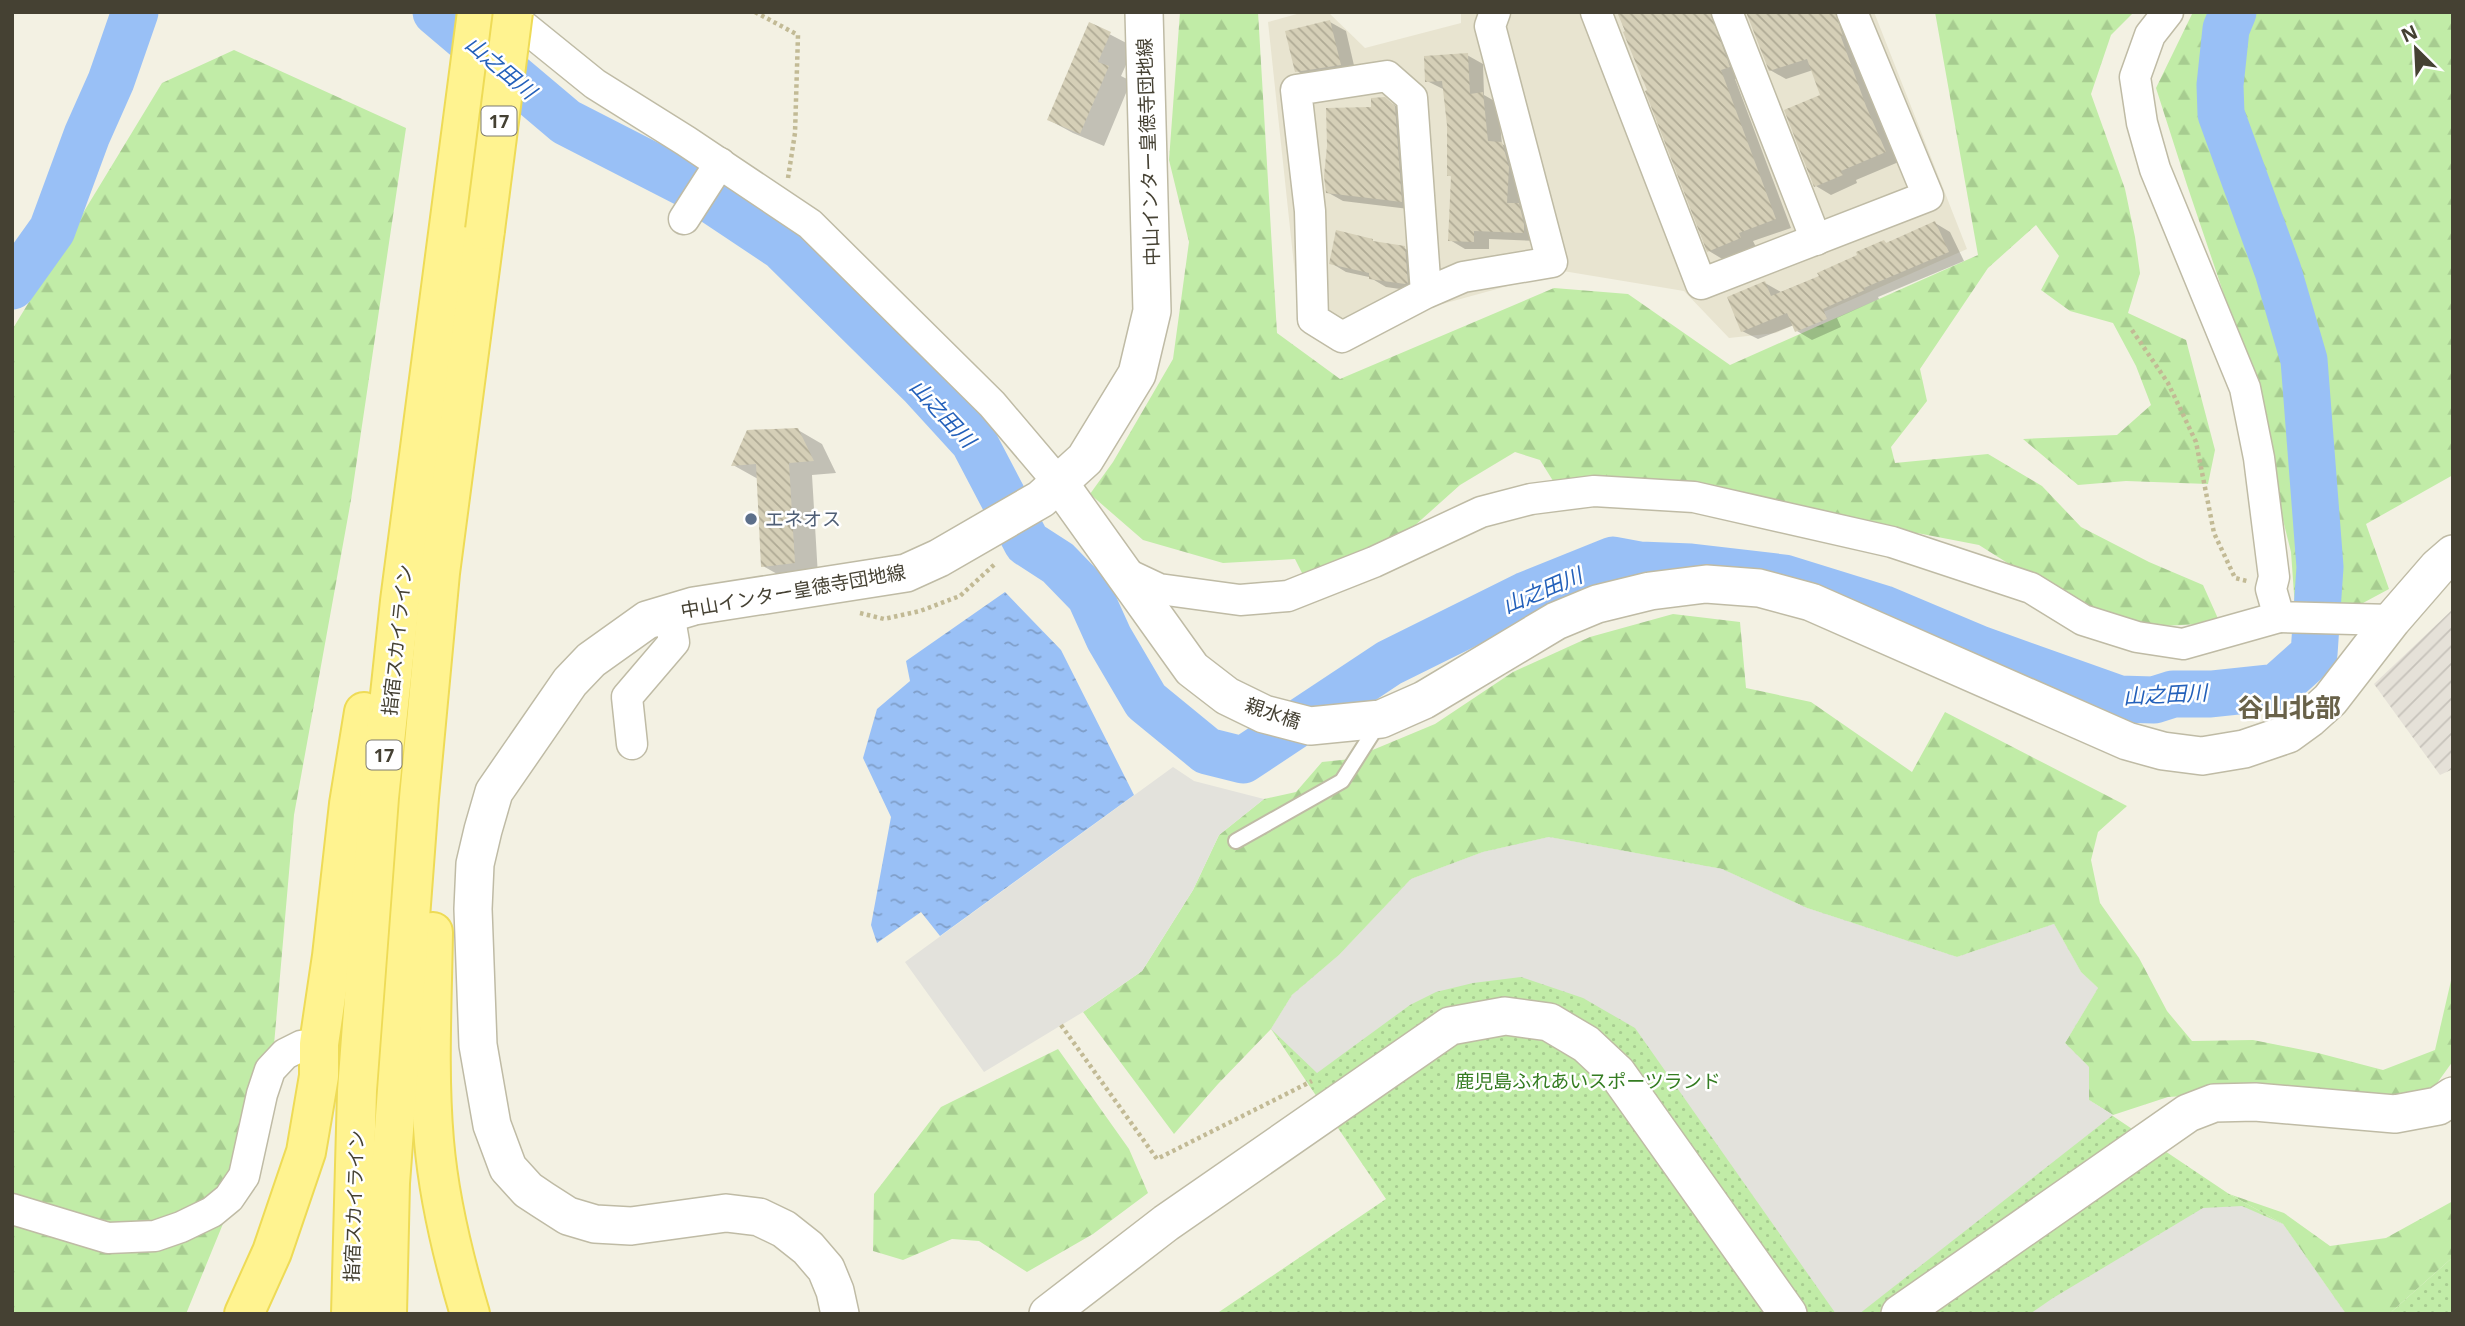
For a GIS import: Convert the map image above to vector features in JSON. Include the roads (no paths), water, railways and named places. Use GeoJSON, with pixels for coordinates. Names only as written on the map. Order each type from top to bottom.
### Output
{"type":"FeatureCollection","features":[{"type":"Feature","properties":{"kind":"main road","name":"指宿スカイライン"},"geometry":{"type":"LineString","coordinates":[[351,1314],[357,1091],[379,798],[400,601],[477,12]]}},
{"type":"Feature","properties":{"kind":"main road","name":"指宿スカイライン"},"geometry":{"type":"LineString","coordinates":[[387,1314],[391,1170],[419,798],[440,573],[513,12]]}},
{"type":"Feature","properties":{"kind":"main road"},"geometry":{"type":"LineString","coordinates":[[440,573],[446,631],[433,880],[434,1140],[441,1195],[455,1263],[470,1314]]}},
{"type":"Feature","properties":{"kind":"main road"},"geometry":{"type":"LineString","coordinates":[[245,1313],[272,1252],[306,1152],[319,1076],[319,1044],[349,804],[374,657],[400,601]]}},
{"type":"Feature","properties":{"kind":"street"},"geometry":{"type":"LineString","coordinates":[[506,12],[595,84],[810,224],[992,404],[1050,491]]}},
{"type":"Feature","properties":{"kind":"street","name":"中山インター皇徳寺団地線"},"geometry":{"type":"LineString","coordinates":[[840,1314],[835,1291],[825,1269],[808,1248],[783,1229],[759,1217],[726,1213],[631,1226],[594,1224],[568,1216],[528,1191],[508,1168],[492,1125],[478,1045],[473,909],[475,864],[494,792],[570,682],[591,660],[647,620],[694,606],[906,572],[939,558],[1000,524],[1050,491],[1085,459],[1137,374],[1152,311],[1144,12]]}},
{"type":"Feature","properties":{"kind":"street"},"geometry":{"type":"LineString","coordinates":[[1426,293],[1412,98],[1387,76],[1296,90],[1310,211],[1313,319],[1342,337],[1426,293],[1463,277],[1552,262],[1490,26],[1495,12]]}},
{"type":"Feature","properties":{"kind":"street"},"geometry":{"type":"LineString","coordinates":[[1596,12],[1701,284],[1928,196],[1852,12]]}},
{"type":"Feature","properties":{"kind":"street"},"geometry":{"type":"LineString","coordinates":[[1727,12],[1816,240]]}},
{"type":"Feature","properties":{"kind":"street"},"geometry":{"type":"LineString","coordinates":[[2168,12],[2150,35],[2135,78],[2142,123],[2155,169],[2245,388],[2269,525],[2274,577],[2283,608]]}},
{"type":"Feature","properties":{"kind":"street"},"geometry":{"type":"LineString","coordinates":[[684,219],[720,163]]}},
{"type":"Feature","properties":{"kind":"street","name":"親水橋"},"geometry":{"type":"LineString","coordinates":[[1050,491],[1125,573],[1192,669],[1227,696],[1264,714],[1310,726],[1371,720],[1424,700],[1566,616],[1597,604],[1650,591],[1706,584],[1759,588],[1811,602],[2127,741],[2163,751],[2202,755],[2255,746],[2288,734],[2310,718],[2330,700],[2376,620],[2453,554]]}},
{"type":"Feature","properties":{"kind":"street"},"geometry":{"type":"LineString","coordinates":[[1125,573],[1159,589],[1240,600],[1288,596],[1374,562],[1481,512],[1531,499],[1594,491],[1694,497],[1892,542],[2031,588],[2083,620],[2137,636],[2183,644],[2283,608],[2376,620]]}},
{"type":"Feature","properties":{"kind":"street"},"geometry":{"type":"LineString","coordinates":[[632,744],[627,697],[674,642],[669,613]]}},
{"type":"Feature","properties":{"kind":"street"},"geometry":{"type":"LineString","coordinates":[[1048,1314],[1166,1223],[1450,1026],[1505,1016],[1549,1022],[1586,1044],[1617,1073],[1788,1314]]}},
{"type":"Feature","properties":{"kind":"street"},"geometry":{"type":"LineString","coordinates":[[12,1209],[108,1238],[155,1236],[212,1212],[229,1198],[244,1176],[262,1094],[271,1070],[285,1054],[301,1046],[319,1044]]}},
{"type":"Feature","properties":{"kind":"street"},"geometry":{"type":"LineString","coordinates":[[1900,1314],[2188,1113],[2214,1103],[2255,1101],[2395,1114],[2438,1106],[2453,1096]]}},
{"type":"Feature","properties":{"kind":"lane"},"geometry":{"type":"LineString","coordinates":[[1236,841],[1342,781],[1371,720]]}},
{"type":"Feature","properties":{"kind":"water"},"geometry":{"type":"Polygon","coordinates":[[[1005,592],[1061,650],[1134,795],[940,936],[921,912],[877,943],[871,925],[891,817],[863,758],[877,709],[910,681],[906,661],[1005,592]]]}},
{"type":"Feature","properties":{"kind":"waterway","name":"山之田川"},"geometry":{"type":"LineString","coordinates":[[12,286],[52,230],[87,135],[111,81],[135,12]]}},
{"type":"Feature","properties":{"kind":"waterway","name":"山之田川"},"geometry":{"type":"LineString","coordinates":[[436,12],[566,122],[689,185],[782,247],[921,384],[974,442],[1027,543],[1058,563],[1090,596],[1109,638],[1146,701],[1207,751],[1243,760],[1389,663],[1526,595],[1613,560],[1640,565],[1691,567],[1784,578],[1884,609],[1979,649],[2119,699],[2154,700],[2173,694],[2211,694],[2277,687],[2314,654],[2320,567],[2304,360],[2278,271],[2221,114],[2220,85],[2226,29],[2233,12]]}},
{"type":"Feature","properties":{"kind":"place","name":"エネオス"},"geometry":{"type":"Point","coordinates":[751,519]}},
{"type":"Feature","properties":{"kind":"district","name":"谷山北部"},"geometry":{"type":"Point","coordinates":[2289,707]}},
{"type":"Feature","properties":{"kind":"park label","name":"鹿児島ふれあいスポーツランド"},"geometry":{"type":"Point","coordinates":[1588,1081]}}]}
